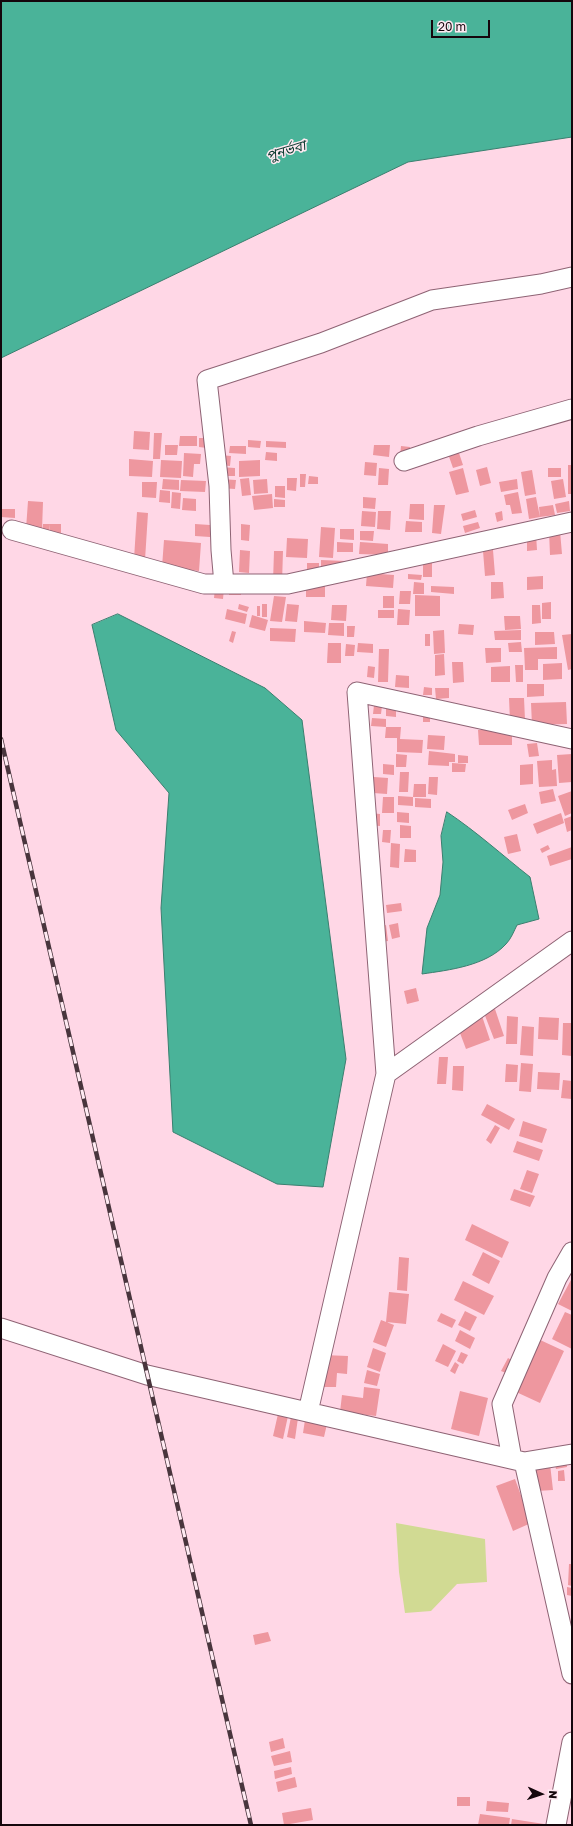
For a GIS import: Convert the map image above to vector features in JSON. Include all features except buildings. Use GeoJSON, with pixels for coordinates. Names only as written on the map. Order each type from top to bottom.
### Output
{"type":"FeatureCollection","features":[{"type":"Feature","properties":{"kind":"street"},"geometry":{"type":"LineString","coordinates":[[224,584],[221,550],[219,486],[207,380],[321,343],[432,300],[541,284],[572,277]]}},
{"type":"Feature","properties":{"kind":"street"},"geometry":{"type":"LineString","coordinates":[[404,462],[478,436],[572,409]]}},
{"type":"Feature","properties":{"kind":"street"},"geometry":{"type":"LineString","coordinates":[[12,530],[204,584],[288,584],[572,522]]}},
{"type":"Feature","properties":{"kind":"street"},"geometry":{"type":"LineString","coordinates":[[308,1412],[386,1074],[357,692],[572,739]]}},
{"type":"Feature","properties":{"kind":"street"},"geometry":{"type":"LineString","coordinates":[[386,1074],[572,941]]}},
{"type":"Feature","properties":{"kind":"street"},"geometry":{"type":"LineString","coordinates":[[572,1252],[557,1278],[502,1404],[572,1674]]}},
{"type":"Feature","properties":{"kind":"street"},"geometry":{"type":"LineString","coordinates":[[1,1328],[147,1375],[518,1461],[572,1454]]}},
{"type":"Feature","properties":{"kind":"street"},"geometry":{"type":"LineString","coordinates":[[556,1825],[572,1742]]}},
{"type":"Feature","properties":{"kind":"shaded area"},"geometry":{"type":"Polygon","coordinates":[[[396,1523],[485,1539],[487,1582],[457,1584],[431,1611],[405,1613],[399,1572],[396,1523]]]}},
{"type":"Feature","properties":{"kind":"water","name":"পুনর্ভবা"},"geometry":{"type":"Polygon","coordinates":[[[1,1],[572,1],[572,137],[408,162],[1,358],[1,1]]]}},
{"type":"Feature","properties":{"kind":"water"},"geometry":{"type":"Polygon","coordinates":[[[118,614],[265,688],[302,720],[346,1059],[323,1187],[277,1184],[173,1132],[161,908],[169,793],[116,730],[92,625],[118,614]]]}},
{"type":"Feature","properties":{"kind":"water"},"geometry":{"type":"Polygon","coordinates":[[[447,812],[530,877],[539,919],[517,925],[508,942],[498,951],[478,962],[455,969],[422,974],[427,928],[440,895],[443,862],[441,836],[447,812]]]}},
{"type":"Feature","properties":{"kind":"railway"},"geometry":{"type":"LineString","coordinates":[[1,739],[251,1825]]}}]}
